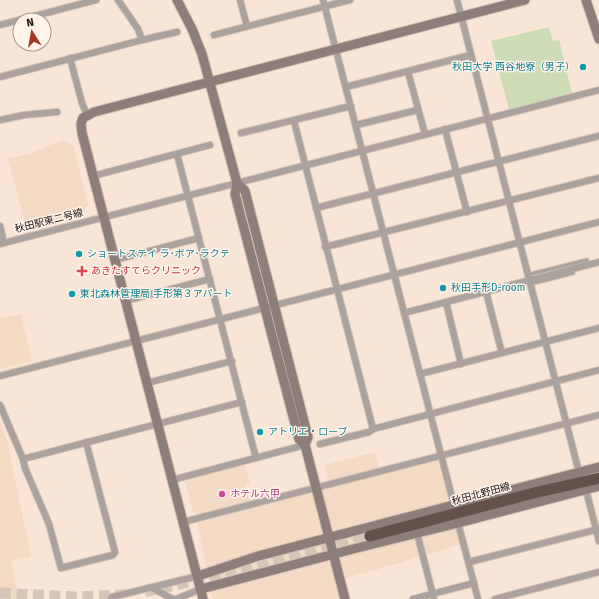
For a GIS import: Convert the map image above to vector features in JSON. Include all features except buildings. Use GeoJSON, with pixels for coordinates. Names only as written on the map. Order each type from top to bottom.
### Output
{"type":"FeatureCollection","features":[{"type":"Feature","properties":{"kind":"highway","name":"秋田北野田線"},"geometry":{"type":"LineString","coordinates":[[370,536],[526,495],[599,478]]}},
{"type":"Feature","properties":{"kind":"street"},"geometry":{"type":"LineString","coordinates":[[0,25],[96,0]]}},
{"type":"Feature","properties":{"kind":"street"},"geometry":{"type":"LineString","coordinates":[[118,0],[138,29],[142,40]]}},
{"type":"Feature","properties":{"kind":"street"},"geometry":{"type":"LineString","coordinates":[[178,0],[197,40],[210,82],[237,183],[235,194],[299,439],[305,445],[345,599]]}},
{"type":"Feature","properties":{"kind":"street"},"geometry":{"type":"LineString","coordinates":[[240,0],[247,26]]}},
{"type":"Feature","properties":{"kind":"street"},"geometry":{"type":"LineString","coordinates":[[214,35],[324,3],[350,0]]}},
{"type":"Feature","properties":{"kind":"street"},"geometry":{"type":"LineString","coordinates":[[456,0],[488,118],[578,472]]}},
{"type":"Feature","properties":{"kind":"street"},"geometry":{"type":"LineString","coordinates":[[204,599],[103,217],[81,128],[83,118],[87,115],[210,82],[525,0]]}},
{"type":"Feature","properties":{"kind":"street"},"geometry":{"type":"LineString","coordinates":[[586,0],[599,39]]}},
{"type":"Feature","properties":{"kind":"street"},"geometry":{"type":"LineString","coordinates":[[324,3],[454,505]]}},
{"type":"Feature","properties":{"kind":"street"},"geometry":{"type":"LineString","coordinates":[[0,77],[177,32]]}},
{"type":"Feature","properties":{"kind":"street"},"geometry":{"type":"LineString","coordinates":[[346,87],[471,55]]}},
{"type":"Feature","properties":{"kind":"street"},"geometry":{"type":"LineString","coordinates":[[70,58],[82,103],[87,115]]}},
{"type":"Feature","properties":{"kind":"street"},"geometry":{"type":"LineString","coordinates":[[408,72],[424,134]]}},
{"type":"Feature","properties":{"kind":"street","name":"秋田駅東二号線"},"geometry":{"type":"LineString","coordinates":[[2,243],[599,90]]}},
{"type":"Feature","properties":{"kind":"street"},"geometry":{"type":"LineString","coordinates":[[242,132],[294,121],[351,106]]}},
{"type":"Feature","properties":{"kind":"street"},"geometry":{"type":"LineString","coordinates":[[356,126],[418,110]]}},
{"type":"Feature","properties":{"kind":"street"},"geometry":{"type":"LineString","coordinates":[[0,120],[24,115],[57,112]]}},
{"type":"Feature","properties":{"kind":"street"},"geometry":{"type":"LineString","coordinates":[[294,121],[373,429]]}},
{"type":"Feature","properties":{"kind":"street"},"geometry":{"type":"LineString","coordinates":[[445,129],[466,212]]}},
{"type":"Feature","properties":{"kind":"street"},"geometry":{"type":"LineString","coordinates":[[316,208],[599,136]]}},
{"type":"Feature","properties":{"kind":"street"},"geometry":{"type":"LineString","coordinates":[[93,176],[210,145]]}},
{"type":"Feature","properties":{"kind":"street"},"geometry":{"type":"LineString","coordinates":[[177,154],[256,458]]}},
{"type":"Feature","properties":{"kind":"street"},"geometry":{"type":"LineString","coordinates":[[326,247],[383,234],[599,178]]}},
{"type":"Feature","properties":{"kind":"street"},"geometry":{"type":"LineString","coordinates":[[237,183],[245,191],[308,436],[305,445]]}},
{"type":"Feature","properties":{"kind":"street"},"geometry":{"type":"LineString","coordinates":[[0,376],[599,222]]}},
{"type":"Feature","properties":{"kind":"street"},"geometry":{"type":"LineString","coordinates":[[0,226],[2,243]]}},
{"type":"Feature","properties":{"kind":"street"},"geometry":{"type":"LineString","coordinates":[[115,260],[199,238]]}},
{"type":"Feature","properties":{"kind":"street"},"geometry":{"type":"LineString","coordinates":[[404,313],[599,262]]}},
{"type":"Feature","properties":{"kind":"street"},"geometry":{"type":"LineString","coordinates":[[125,301],[210,279]]}},
{"type":"Feature","properties":{"kind":"street"},"geometry":{"type":"LineString","coordinates":[[486,292],[502,353]]}},
{"type":"Feature","properties":{"kind":"street"},"geometry":{"type":"LineString","coordinates":[[446,302],[462,364]]}},
{"type":"Feature","properties":{"kind":"street"},"geometry":{"type":"LineString","coordinates":[[420,374],[599,328]]}},
{"type":"Feature","properties":{"kind":"street"},"geometry":{"type":"LineString","coordinates":[[147,383],[232,361]]}},
{"type":"Feature","properties":{"kind":"street"},"geometry":{"type":"LineString","coordinates":[[320,444],[599,370]]}},
{"type":"Feature","properties":{"kind":"street"},"geometry":{"type":"LineString","coordinates":[[23,459],[242,402]]}},
{"type":"Feature","properties":{"kind":"street"},"geometry":{"type":"LineString","coordinates":[[0,405],[49,524],[61,568],[113,555],[115,552],[86,442]]}},
{"type":"Feature","properties":{"kind":"street"},"geometry":{"type":"LineString","coordinates":[[183,522],[599,414]]}},
{"type":"Feature","properties":{"kind":"street"},"geometry":{"type":"LineString","coordinates":[[172,480],[305,445]]}},
{"type":"Feature","properties":{"kind":"street"},"geometry":{"type":"LineString","coordinates":[[111,599],[112,597],[198,576],[255,557],[599,467]]}},
{"type":"Feature","properties":{"kind":"street"},"geometry":{"type":"LineString","coordinates":[[152,588],[174,599],[201,589],[599,486]]}},
{"type":"Feature","properties":{"kind":"street"},"geometry":{"type":"LineString","coordinates":[[586,490],[598,529],[599,540]]}},
{"type":"Feature","properties":{"kind":"street"},"geometry":{"type":"LineString","coordinates":[[458,523],[478,599]]}},
{"type":"Feature","properties":{"kind":"street"},"geometry":{"type":"LineString","coordinates":[[469,562],[598,529]]}},
{"type":"Feature","properties":{"kind":"street"},"geometry":{"type":"LineString","coordinates":[[417,533],[433,597]]}},
{"type":"Feature","properties":{"kind":"street"},"geometry":{"type":"LineString","coordinates":[[495,599],[599,572]]}},
{"type":"Feature","properties":{"kind":"street"},"geometry":{"type":"LineString","coordinates":[[413,599],[433,597],[474,583]]}},
{"type":"Feature","properties":{"kind":"lane"},"geometry":{"type":"LineString","coordinates":[[529,280],[587,260]]}},
{"type":"Feature","properties":{"kind":"lane"},"geometry":{"type":"LineString","coordinates":[[529,280],[573,273]]}},
{"type":"Feature","properties":{"kind":"shaded area"},"geometry":{"type":"Polygon","coordinates":[[[62,140],[73,146],[88,204],[81,216],[27,230],[8,159],[31,153],[62,140]]]}},
{"type":"Feature","properties":{"kind":"shaded area"},"geometry":{"type":"Polygon","coordinates":[[[21,314],[32,361],[4,368],[0,367],[0,318],[21,314]]]}},
{"type":"Feature","properties":{"kind":"shaded area"},"geometry":{"type":"Polygon","coordinates":[[[0,422],[7,440],[31,557],[11,561],[19,599],[0,599],[0,422]]]}},
{"type":"Feature","properties":{"kind":"shaded area"},"geometry":{"type":"Polygon","coordinates":[[[375,452],[380,469],[436,455],[462,544],[342,579],[347,599],[213,599],[197,523],[330,487],[325,465],[375,452]]]}},
{"type":"Feature","properties":{"kind":"shaded area"},"geometry":{"type":"Polygon","coordinates":[[[245,464],[250,483],[245,485],[249,501],[199,514],[193,511],[185,482],[186,480],[245,464]]]}},
{"type":"Feature","properties":{"kind":"green space"},"geometry":{"type":"Polygon","coordinates":[[[549,27],[553,41],[559,40],[572,93],[509,109],[491,41],[549,27]]]}},
{"type":"Feature","properties":{"kind":"tunnel"},"geometry":{"type":"LineString","coordinates":[[145,592],[370,536]]}},
{"type":"Feature","properties":{"kind":"tunnel"},"geometry":{"type":"LineString","coordinates":[[0,593],[75,597],[124,595]]}},
{"type":"Feature","properties":{"kind":"place","name":"秋田大学 西谷地寮（男子）"},"geometry":{"type":"Point","coordinates":[583,67]}},
{"type":"Feature","properties":{"kind":"place","name":"ショートステイ ラ･ボア･ラクテ"},"geometry":{"type":"Point","coordinates":[79,254]}},
{"type":"Feature","properties":{"kind":"place","name":"あきたすてらクリニック"},"geometry":{"type":"Point","coordinates":[82,271]}},
{"type":"Feature","properties":{"kind":"place","name":"秋田手形D-room"},"geometry":{"type":"Point","coordinates":[443,288]}},
{"type":"Feature","properties":{"kind":"place","name":"東北森林管理局 手形第３アパート"},"geometry":{"type":"Point","coordinates":[72,294]}},
{"type":"Feature","properties":{"kind":"place","name":"アトリエ・ローブ"},"geometry":{"type":"Point","coordinates":[260,432]}},
{"type":"Feature","properties":{"kind":"place","name":"ホテル六甲"},"geometry":{"type":"Point","coordinates":[222,494]}}]}
